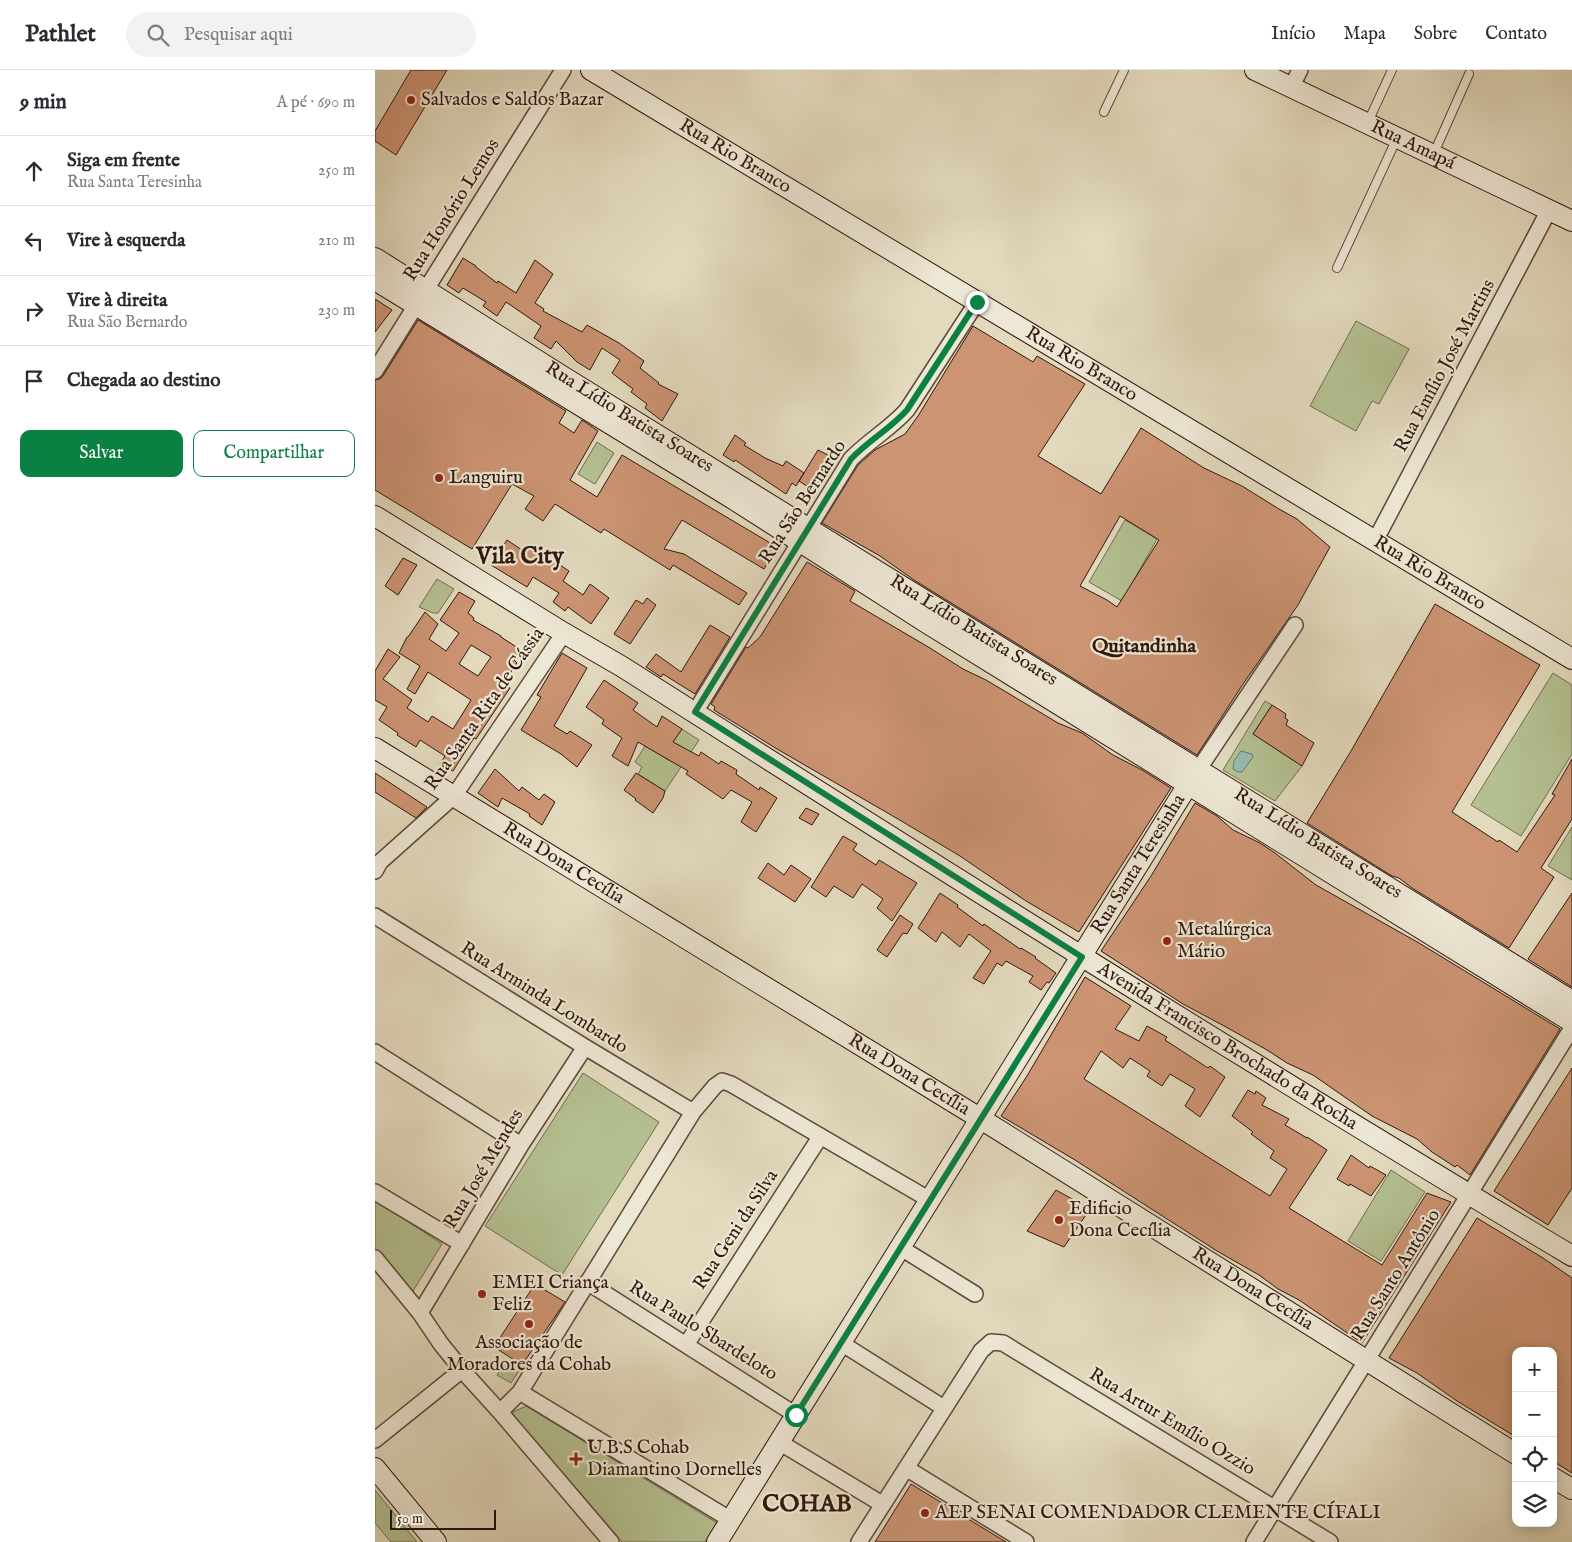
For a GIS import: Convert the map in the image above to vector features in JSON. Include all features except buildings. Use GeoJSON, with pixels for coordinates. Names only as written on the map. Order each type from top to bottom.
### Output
{"type":"FeatureCollection","features":[{"type":"Feature","properties":{"kind":"street","name":"Rua Honório Lemos"},"geometry":{"type":"LineString","coordinates":[[375,371],[563,70]]}},
{"type":"Feature","properties":{"kind":"street","name":"Rua Rio Branco"},"geometry":{"type":"LineString","coordinates":[[591,70],[1572,659]]}},
{"type":"Feature","properties":{"kind":"street","name":"Rua Amapá"},"geometry":{"type":"LineString","coordinates":[[1255,70],[1295,79],[1368,124],[1572,221]]}},
{"type":"Feature","properties":{"kind":"street","name":"Rua Emílio José Martins"},"geometry":{"type":"LineString","coordinates":[[1375,541],[1549,210]]}},
{"type":"Feature","properties":{"kind":"street","name":"Rua Lídio Batista Soares"},"geometry":{"type":"LineString","coordinates":[[375,258],[421,298],[597,407],[730,497],[804,535],[1494,963],[1572,1001]]}},
{"type":"Feature","properties":{"kind":"street","name":"Rua Lídio Batista Soares"},"geometry":{"type":"LineString","coordinates":[[375,280],[421,298]]}},
{"type":"Feature","properties":{"kind":"street","name":"Rua São Bernardo"},"geometry":{"type":"LineString","coordinates":[[695,712],[851,459],[864,445],[898,420],[907,410],[977,302]]}},
{"type":"Feature","properties":{"kind":"street","name":"Avenida Francisco Brochado da Rocha"},"geometry":{"type":"LineString","coordinates":[[375,516],[695,712],[1082,957],[1469,1195],[1572,1256]]}},
{"type":"Feature","properties":{"kind":"street","name":"Rua Santa Teresinha"},"geometry":{"type":"LineString","coordinates":[[720,1541],[779,1442],[1193,778],[1295,625]]}},
{"type":"Feature","properties":{"kind":"street","name":"Rua Santa Rita de Cássia"},"geometry":{"type":"LineString","coordinates":[[377,864],[454,796],[564,633]]}},
{"type":"Feature","properties":{"kind":"street","name":"Rua Dona Cecília"},"geometry":{"type":"LineString","coordinates":[[375,748],[981,1119],[1512,1452]]}},
{"type":"Feature","properties":{"kind":"street","name":"Rua Arminda Lombardo"},"geometry":{"type":"LineString","coordinates":[[375,916],[693,1112]]}},
{"type":"Feature","properties":{"kind":"street","name":"Rua Lídio Batista Soares"},"geometry":{"type":"LineString","coordinates":[[1494,963],[1572,1022]]}},
{"type":"Feature","properties":{"kind":"street","name":"Rua Santo Antônio"},"geometry":{"type":"LineString","coordinates":[[1254,1542],[1572,1028]]}},
{"type":"Feature","properties":{"kind":"street","name":"Rua José Mendes"},"geometry":{"type":"LineString","coordinates":[[420,1313],[521,1146],[585,1047]]}},
{"type":"Feature","properties":{"kind":"street"},"geometry":{"type":"LineString","coordinates":[[375,1052],[521,1146]]}},
{"type":"Feature","properties":{"kind":"street"},"geometry":{"type":"LineString","coordinates":[[500,1412],[520,1392],[693,1112],[715,1086],[722,1081],[731,1084],[930,1200]]}},
{"type":"Feature","properties":{"kind":"street","name":"Rua Geni da Silva"},"geometry":{"type":"LineString","coordinates":[[686,1344],[820,1137]]}},
{"type":"Feature","properties":{"kind":"street"},"geometry":{"type":"LineString","coordinates":[[375,1192],[462,1244]]}},
{"type":"Feature","properties":{"kind":"street"},"geometry":{"type":"LineString","coordinates":[[901,1248],[975,1294]]}},
{"type":"Feature","properties":{"kind":"street"},"geometry":{"type":"LineString","coordinates":[[375,1258],[420,1313],[462,1370],[611,1542]]}},
{"type":"Feature","properties":{"kind":"street","name":"Rua Paulo Sbardeloto"},"geometry":{"type":"LineString","coordinates":[[587,1282],[796,1415]]}},
{"type":"Feature","properties":{"kind":"street","name":"Rua Artur Emílio Ozzio"},"geometry":{"type":"LineString","coordinates":[[944,1408],[981,1350],[991,1342],[1003,1343],[1330,1542]]}},
{"type":"Feature","properties":{"kind":"street"},"geometry":{"type":"LineString","coordinates":[[841,1343],[944,1408],[859,1542]]}},
{"type":"Feature","properties":{"kind":"street"},"geometry":{"type":"LineString","coordinates":[[375,1440],[462,1370]]}},
{"type":"Feature","properties":{"kind":"street"},"geometry":{"type":"LineString","coordinates":[[520,1392],[731,1520]]}},
{"type":"Feature","properties":{"kind":"street"},"geometry":{"type":"LineString","coordinates":[[779,1442],[882,1504]]}},
{"type":"Feature","properties":{"kind":"street"},"geometry":{"type":"LineString","coordinates":[[375,1468],[436,1542]]}},
{"type":"Feature","properties":{"kind":"street"},"geometry":{"type":"LineString","coordinates":[[906,1468],[1027,1542]]}},
{"type":"Feature","properties":{"kind":"street"},"geometry":{"type":"LineString","coordinates":[[1557,1480],[1572,1489]]}},
{"type":"Feature","properties":{"kind":"lane"},"geometry":{"type":"LineString","coordinates":[[1104,112],[1124,70]]}},
{"type":"Feature","properties":{"kind":"lane"},"geometry":{"type":"LineString","coordinates":[[1368,124],[1392,70]]}},
{"type":"Feature","properties":{"kind":"lane"},"geometry":{"type":"LineString","coordinates":[[1433,155],[1469,74]]}},
{"type":"Feature","properties":{"kind":"lane"},"geometry":{"type":"LineString","coordinates":[[1337,268],[1397,138]]}},
{"type":"Feature","properties":{"kind":"green space"},"geometry":{"type":"Polygon","coordinates":[[[1356,321],[1409,349],[1379,404],[1372,401],[1356,431],[1310,406],[1356,321]]]}},
{"type":"Feature","properties":{"kind":"green space"},"geometry":{"type":"Polygon","coordinates":[[[597,442],[614,453],[595,484],[578,474],[597,442]]]}},
{"type":"Feature","properties":{"kind":"green space"},"geometry":{"type":"Polygon","coordinates":[[[1125,520],[1157,539],[1122,601],[1089,582],[1125,520]]]}},
{"type":"Feature","properties":{"kind":"green space"},"geometry":{"type":"Polygon","coordinates":[[[437,579],[454,589],[438,613],[433,613],[419,607],[437,579]]]}},
{"type":"Feature","properties":{"kind":"green space"},"geometry":{"type":"Polygon","coordinates":[[[1553,673],[1572,685],[1572,754],[1521,836],[1471,805],[1553,673]]]}},
{"type":"Feature","properties":{"kind":"green space"},"geometry":{"type":"Polygon","coordinates":[[[1265,701],[1272,705],[1253,734],[1302,766],[1275,801],[1223,770],[1265,701]]]}},
{"type":"Feature","properties":{"kind":"green space"},"geometry":{"type":"Polygon","coordinates":[[[682,729],[699,740],[665,791],[638,774],[642,767],[635,762],[645,746],[672,762],[682,747],[673,742],[682,729]]]}},
{"type":"Feature","properties":{"kind":"green space"},"geometry":{"type":"Polygon","coordinates":[[[1572,827],[1572,880],[1548,866],[1572,827]]]}},
{"type":"Feature","properties":{"kind":"green space"},"geometry":{"type":"Polygon","coordinates":[[[583,1073],[659,1122],[562,1275],[485,1226],[583,1073]]]}},
{"type":"Feature","properties":{"kind":"green space"},"geometry":{"type":"Polygon","coordinates":[[[1391,1170],[1425,1192],[1381,1261],[1348,1241],[1391,1170]]]}},
{"type":"Feature","properties":{"kind":"green space"},"geometry":{"type":"Polygon","coordinates":[[[375,1200],[442,1244],[410,1296],[375,1254],[375,1200]]]}},
{"type":"Feature","properties":{"kind":"green space"},"geometry":{"type":"Polygon","coordinates":[[[506,1360],[520,1369],[511,1383],[497,1375],[506,1360]]]}},
{"type":"Feature","properties":{"kind":"green space"},"geometry":{"type":"Polygon","coordinates":[[[526,1406],[717,1523],[705,1542],[622,1542],[511,1413],[526,1406]]]}},
{"type":"Feature","properties":{"kind":"green space"},"geometry":{"type":"Polygon","coordinates":[[[375,1490],[417,1542],[391,1542],[375,1523],[375,1490]]]}},
{"type":"Feature","properties":{"kind":"water"},"geometry":{"type":"Polygon","coordinates":[[[1241,751],[1252,754],[1253,757],[1242,772],[1238,772],[1233,769],[1234,761],[1241,751]]]}},
{"type":"Feature","properties":{"kind":"place","name":"Salvados e Saldos Bazar"},"geometry":{"type":"Point","coordinates":[411,100]}},
{"type":"Feature","properties":{"kind":"place","name":"Languiru"},"geometry":{"type":"Point","coordinates":[439,478]}},
{"type":"Feature","properties":{"kind":"place","name":"Metalúrgica Mário"},"geometry":{"type":"Point","coordinates":[1167,941]}},
{"type":"Feature","properties":{"kind":"place","name":"Edificio Dona Cecília"},"geometry":{"type":"Point","coordinates":[1059,1220]}},
{"type":"Feature","properties":{"kind":"place","name":"EMEI Criança Feliz"},"geometry":{"type":"Point","coordinates":[482,1294]}},
{"type":"Feature","properties":{"kind":"place","name":"Associação de Moradores da Cohab"},"geometry":{"type":"Point","coordinates":[529,1324]}},
{"type":"Feature","properties":{"kind":"place","name":"U.B.S Cohab Diamantino Dornelles"},"geometry":{"type":"Point","coordinates":[576,1459]}},
{"type":"Feature","properties":{"kind":"place","name":"AEP SENAI COMENDADOR CLEMENTE CÍFALI"},"geometry":{"type":"Point","coordinates":[925,1513]}},
{"type":"Feature","properties":{"kind":"district","name":"Vila City"},"geometry":{"type":"Point","coordinates":[520,556]}},
{"type":"Feature","properties":{"kind":"district","name":"Quitandinha"},"geometry":{"type":"Point","coordinates":[1144,646]}},
{"type":"Feature","properties":{"kind":"district","name":"COHAB"},"geometry":{"type":"Point","coordinates":[807,1504]}},
{"type":"Feature","properties":{"kind":"route"},"geometry":{"type":"LineString","coordinates":[[796,1415],[1082,957],[695,712],[851,459],[864,445],[898,420],[907,410],[977,302]]}}]}
